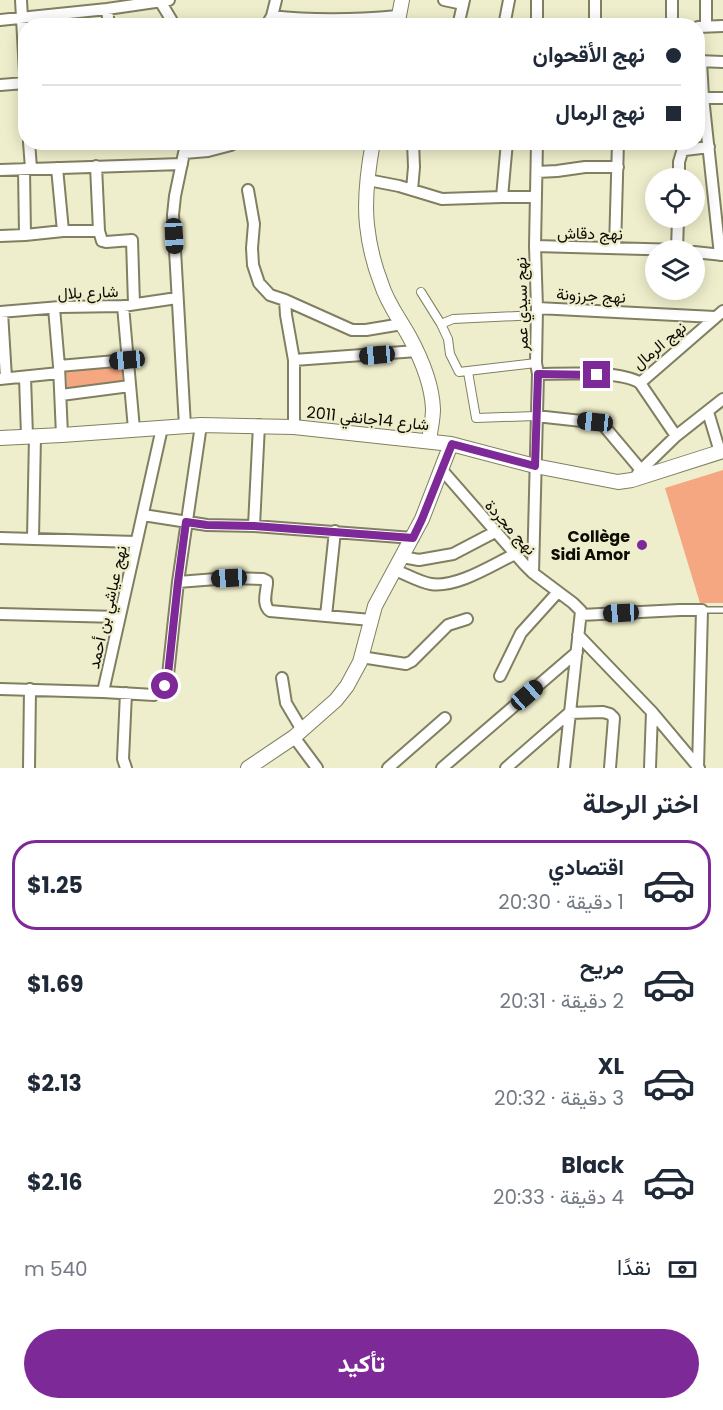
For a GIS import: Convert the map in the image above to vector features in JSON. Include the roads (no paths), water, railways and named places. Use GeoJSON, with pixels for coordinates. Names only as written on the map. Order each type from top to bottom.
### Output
{"type":"FeatureCollection","features":[{"type":"Feature","properties":{"kind":"street"},"geometry":{"type":"LineString","coordinates":[[21,0],[23,17]]}},
{"type":"Feature","properties":{"kind":"street"},"geometry":{"type":"LineString","coordinates":[[0,20],[169,0]]}},
{"type":"Feature","properties":{"kind":"street"},"geometry":{"type":"LineString","coordinates":[[270,18],[276,0]]}},
{"type":"Feature","properties":{"kind":"street"},"geometry":{"type":"LineString","coordinates":[[398,18],[402,0]]}},
{"type":"Feature","properties":{"kind":"street"},"geometry":{"type":"LineString","coordinates":[[444,0],[464,2],[460,18]]}},
{"type":"Feature","properties":{"kind":"street"},"geometry":{"type":"LineString","coordinates":[[506,18],[509,0]]}},
{"type":"Feature","properties":{"kind":"street"},"geometry":{"type":"LineString","coordinates":[[537,0],[537,18]]}},
{"type":"Feature","properties":{"kind":"street"},"geometry":{"type":"LineString","coordinates":[[595,18],[596,0]]}},
{"type":"Feature","properties":{"kind":"street"},"geometry":{"type":"LineString","coordinates":[[672,0],[672,18]]}},
{"type":"Feature","properties":{"kind":"street"},"geometry":{"type":"LineString","coordinates":[[703,18],[706,0]]}},
{"type":"Feature","properties":{"kind":"street"},"geometry":{"type":"LineString","coordinates":[[153,1],[168,18]]}},
{"type":"Feature","properties":{"kind":"street"},"geometry":{"type":"LineString","coordinates":[[107,9],[108,18]]}},
{"type":"Feature","properties":{"kind":"street"},"geometry":{"type":"LineString","coordinates":[[705,26],[723,26]]}},
{"type":"Feature","properties":{"kind":"street"},"geometry":{"type":"LineString","coordinates":[[705,61],[723,62]]}},
{"type":"Feature","properties":{"kind":"street"},"geometry":{"type":"LineString","coordinates":[[0,85],[18,84]]}},
{"type":"Feature","properties":{"kind":"street"},"geometry":{"type":"LineString","coordinates":[[705,97],[723,98]]}},
{"type":"Feature","properties":{"kind":"street"},"geometry":{"type":"LineString","coordinates":[[705,128],[721,255],[705,253]]}},
{"type":"Feature","properties":{"kind":"street"},"geometry":{"type":"LineString","coordinates":[[25,235],[28,150]]}},
{"type":"Feature","properties":{"kind":"street"},"geometry":{"type":"LineString","coordinates":[[0,170],[96,166],[211,150]]}},
{"type":"Feature","properties":{"kind":"street"},"geometry":{"type":"LineString","coordinates":[[372,150],[368,180],[367,224],[370,245],[381,284],[391,308],[417,351],[429,386],[433,406],[429,441]]}},
{"type":"Feature","properties":{"kind":"street"},"geometry":{"type":"LineString","coordinates":[[412,190],[413,150]]}},
{"type":"Feature","properties":{"kind":"street"},"geometry":{"type":"LineString","coordinates":[[502,197],[506,150]]}},
{"type":"Feature","properties":{"kind":"street","name":"نهج سيدي عمر"},"geometry":{"type":"LineString","coordinates":[[533,573],[537,369],[535,197],[537,150]]}},
{"type":"Feature","properties":{"kind":"street"},"geometry":{"type":"LineString","coordinates":[[615,248],[618,150]]}},
{"type":"Feature","properties":{"kind":"street"},"geometry":{"type":"LineString","coordinates":[[680,168],[682,152],[686,150]]}},
{"type":"Feature","properties":{"kind":"street"},"geometry":{"type":"LineString","coordinates":[[183,153],[173,215],[185,426]]}},
{"type":"Feature","properties":{"kind":"street"},"geometry":{"type":"LineString","coordinates":[[96,166],[99,231],[102,241],[132,240],[127,360],[134,429]]}},
{"type":"Feature","properties":{"kind":"street"},"geometry":{"type":"LineString","coordinates":[[537,172],[585,167],[618,167]]}},
{"type":"Feature","properties":{"kind":"street"},"geometry":{"type":"LineString","coordinates":[[57,168],[63,231]]}},
{"type":"Feature","properties":{"kind":"street"},"geometry":{"type":"LineString","coordinates":[[368,180],[399,186],[442,199],[535,197]]}},
{"type":"Feature","properties":{"kind":"street"},"geometry":{"type":"LineString","coordinates":[[248,190],[254,224],[253,265],[259,283],[270,295],[352,330],[402,324]]}},
{"type":"Feature","properties":{"kind":"street"},"geometry":{"type":"LineString","coordinates":[[0,236],[63,231],[99,231]]}},
{"type":"Feature","properties":{"kind":"street","name":"نهج دقاش"},"geometry":{"type":"LineString","coordinates":[[535,246],[645,249]]}},
{"type":"Feature","properties":{"kind":"street"},"geometry":{"type":"LineString","coordinates":[[421,292],[441,324],[448,339],[450,354],[459,372],[537,369]]}},
{"type":"Feature","properties":{"kind":"street","name":"شارع بلال"},"geometry":{"type":"LineString","coordinates":[[1,312],[129,305],[177,298]]}},
{"type":"Feature","properties":{"kind":"street"},"geometry":{"type":"LineString","coordinates":[[285,300],[294,360],[294,427]]}},
{"type":"Feature","properties":{"kind":"street"},"geometry":{"type":"LineString","coordinates":[[54,308],[62,435]]}},
{"type":"Feature","properties":{"kind":"street"},"geometry":{"type":"LineString","coordinates":[[441,324],[453,319],[537,311]]}},
{"type":"Feature","properties":{"kind":"street","name":"نهج جرزونة"},"geometry":{"type":"LineString","coordinates":[[537,311],[719,314]]}},
{"type":"Feature","properties":{"kind":"street"},"geometry":{"type":"LineString","coordinates":[[1,312],[3,379],[127,360]]}},
{"type":"Feature","properties":{"kind":"street","name":"نهج الرمال"},"geometry":{"type":"LineString","coordinates":[[537,369],[617,375],[640,383],[719,314]]}},
{"type":"Feature","properties":{"kind":"street"},"geometry":{"type":"LineString","coordinates":[[294,360],[417,351]]}},
{"type":"Feature","properties":{"kind":"street"},"geometry":{"type":"LineString","coordinates":[[468,372],[476,418],[536,416],[600,423],[636,475],[676,436],[723,399]]}},
{"type":"Feature","properties":{"kind":"street"},"geometry":{"type":"LineString","coordinates":[[25,377],[31,436],[33,538]]}},
{"type":"Feature","properties":{"kind":"street"},"geometry":{"type":"LineString","coordinates":[[640,383],[676,436]]}},
{"type":"Feature","properties":{"kind":"street"},"geometry":{"type":"LineString","coordinates":[[61,395],[130,386]]}},
{"type":"Feature","properties":{"kind":"street"},"geometry":{"type":"LineString","coordinates":[[708,412],[721,451]]}},
{"type":"Feature","properties":{"kind":"street"},"geometry":{"type":"LineString","coordinates":[[103,692],[154,694],[165,686],[201,425]]}},
{"type":"Feature","properties":{"kind":"street","name":"شارع 14جانفي 2011"},"geometry":{"type":"LineString","coordinates":[[0,438],[201,425],[294,427],[452,444],[535,466],[618,482],[721,451]]}},
{"type":"Feature","properties":{"kind":"street"},"geometry":{"type":"LineString","coordinates":[[254,526],[259,425]]}},
{"type":"Feature","properties":{"kind":"street","name":"نهج عياشي بن أحمد"},"geometry":{"type":"LineString","coordinates":[[0,689],[103,692],[162,428]]}},
{"type":"Feature","properties":{"kind":"street"},"geometry":{"type":"LineString","coordinates":[[248,768],[298,733],[336,700],[354,674],[375,606],[413,538],[452,444]]}},
{"type":"Feature","properties":{"kind":"street","name":"نهج مجردة"},"geometry":{"type":"LineString","coordinates":[[442,470],[533,573],[578,607],[581,615]]}},
{"type":"Feature","properties":{"kind":"street"},"geometry":{"type":"LineString","coordinates":[[143,515],[207,525],[335,531],[413,538]]}},
{"type":"Feature","properties":{"kind":"street"},"geometry":{"type":"LineString","coordinates":[[326,616],[335,531]]}},
{"type":"Feature","properties":{"kind":"street"},"geometry":{"type":"LineString","coordinates":[[402,557],[419,560],[453,554],[495,532]]}},
{"type":"Feature","properties":{"kind":"street"},"geometry":{"type":"LineString","coordinates":[[0,538],[136,542]]}},
{"type":"Feature","properties":{"kind":"street"},"geometry":{"type":"LineString","coordinates":[[395,570],[431,584],[449,583],[464,579],[515,554]]}},
{"type":"Feature","properties":{"kind":"street"},"geometry":{"type":"LineString","coordinates":[[178,582],[229,578],[263,579],[267,584],[265,605],[267,610],[371,620]]}},
{"type":"Feature","properties":{"kind":"street"},"geometry":{"type":"LineString","coordinates":[[500,676],[522,633],[558,592]]}},
{"type":"Feature","properties":{"kind":"street"},"geometry":{"type":"LineString","coordinates":[[564,768],[581,615],[702,610],[698,768]]}},
{"type":"Feature","properties":{"kind":"street"},"geometry":{"type":"LineString","coordinates":[[0,614],[119,617]]}},
{"type":"Feature","properties":{"kind":"street"},"geometry":{"type":"LineString","coordinates":[[361,657],[406,664],[412,661],[448,624],[467,619]]}},
{"type":"Feature","properties":{"kind":"street"},"geometry":{"type":"LineString","coordinates":[[578,635],[652,712],[698,768]]}},
{"type":"Feature","properties":{"kind":"street"},"geometry":{"type":"LineString","coordinates":[[442,768],[577,652]]}},
{"type":"Feature","properties":{"kind":"street"},"geometry":{"type":"LineString","coordinates":[[282,678],[286,703],[298,733],[317,768]]}},
{"type":"Feature","properties":{"kind":"street"},"geometry":{"type":"LineString","coordinates":[[29,768],[30,689]]}},
{"type":"Feature","properties":{"kind":"street"},"geometry":{"type":"LineString","coordinates":[[126,693],[123,759],[126,768]]}},
{"type":"Feature","properties":{"kind":"street"},"geometry":{"type":"LineString","coordinates":[[506,768],[569,713],[603,712],[614,718],[610,768]]}},
{"type":"Feature","properties":{"kind":"street"},"geometry":{"type":"LineString","coordinates":[[650,768],[652,712]]}},
{"type":"Feature","properties":{"kind":"street"},"geometry":{"type":"LineString","coordinates":[[388,768],[445,718]]}},
{"type":"Feature","properties":{"kind":"lane"},"geometry":{"type":"LineString","coordinates":[[702,610],[723,610]]}},
{"type":"Feature","properties":{"kind":"place","name":"Collège Sidi Amor"},"geometry":{"type":"Point","coordinates":[642,545]}}]}
